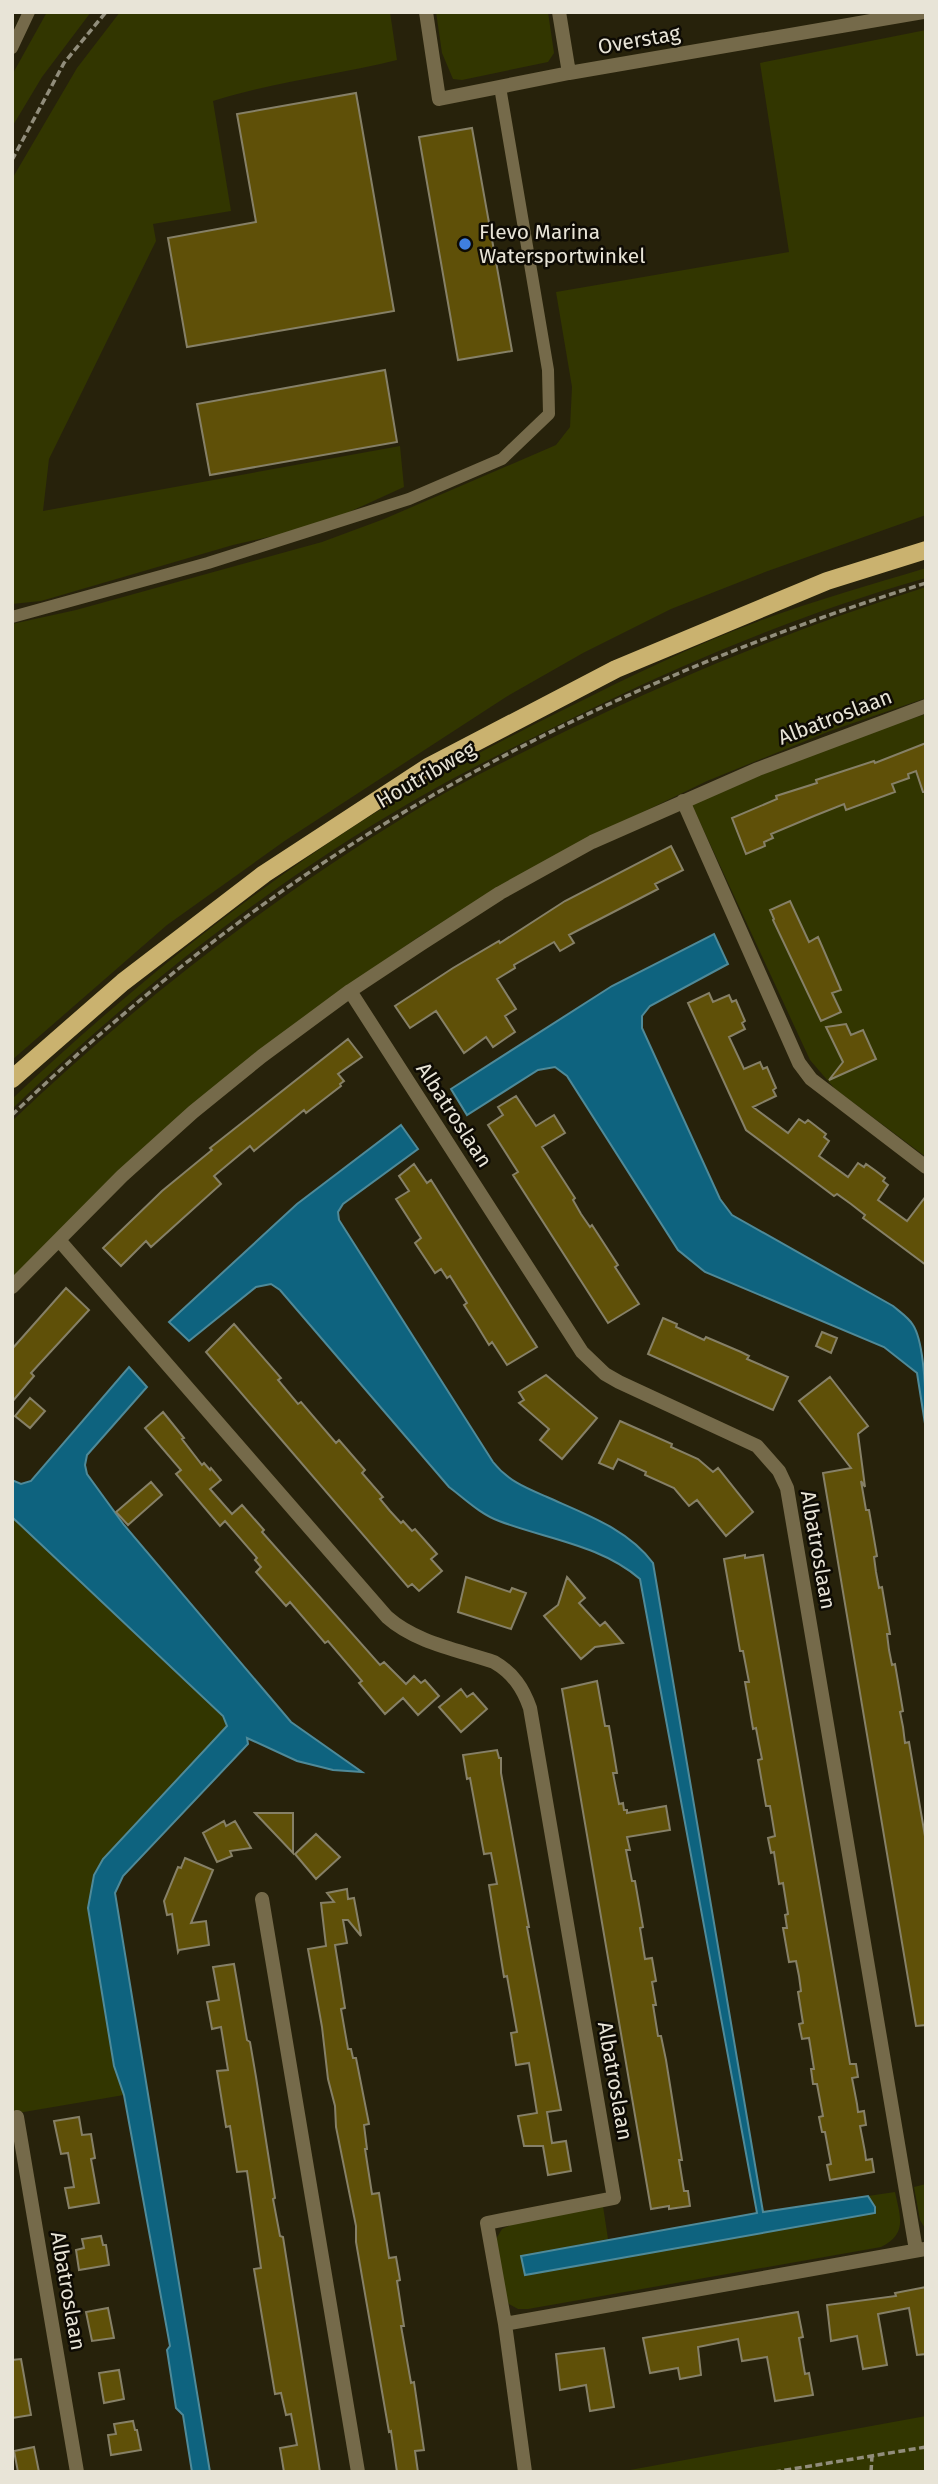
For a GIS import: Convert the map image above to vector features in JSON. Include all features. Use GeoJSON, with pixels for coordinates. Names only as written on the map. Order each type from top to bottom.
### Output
{"type":"FeatureCollection","features":[{"type":"Feature","properties":{"kind":"main road","name":"Houtribweg"},"geometry":{"type":"LineString","coordinates":[[12,1079],[123,982],[264,874],[428,767],[616,668],[827,580],[926,550]]}},
{"type":"Feature","properties":{"kind":"street","name":"Overstag"},"geometry":{"type":"LineString","coordinates":[[426,12],[439,99],[569,73],[922,12]]}},
{"type":"Feature","properties":{"kind":"street"},"geometry":{"type":"LineString","coordinates":[[559,12],[569,73]]}},
{"type":"Feature","properties":{"kind":"street","name":"Albatroslaan"},"geometry":{"type":"LineString","coordinates":[[12,1287],[122,1176],[193,1112],[262,1056],[350,991],[500,893],[592,842],[683,801],[758,769],[926,706]]}},
{"type":"Feature","properties":{"kind":"street"},"geometry":{"type":"LineString","coordinates":[[683,801],[800,1063],[811,1079],[926,1167]]}},
{"type":"Feature","properties":{"kind":"street","name":"Albatroslaan"},"geometry":{"type":"LineString","coordinates":[[350,991],[582,1352],[605,1374],[619,1382],[757,1446],[779,1471],[787,1489],[921,2249],[505,2324]]}},
{"type":"Feature","properties":{"kind":"street","name":"Albatroslaan"},"geometry":{"type":"LineString","coordinates":[[59,1240],[387,1618],[413,1635],[494,1662],[506,1669],[525,1693],[530,1708],[614,2198],[487,2223],[505,2324],[525,2472]]}},
{"type":"Feature","properties":{"kind":"street"},"geometry":{"type":"LineString","coordinates":[[262,1899],[358,2472]]}},
{"type":"Feature","properties":{"kind":"street","name":"Albatroslaan"},"geometry":{"type":"LineString","coordinates":[[17,2118],[77,2472]]}},
{"type":"Feature","properties":{"kind":"lane"},"geometry":{"type":"LineString","coordinates":[[12,48],[29,12]]}},
{"type":"Feature","properties":{"kind":"lane"},"geometry":{"type":"LineString","coordinates":[[12,617],[208,563],[410,499],[502,458],[549,414],[548,370],[500,87]]}},
{"type":"Feature","properties":{"kind":"path"},"geometry":{"type":"LineString","coordinates":[[12,160],[64,63],[106,12]]}},
{"type":"Feature","properties":{"kind":"path","name":"Houtribweg"},"geometry":{"type":"LineString","coordinates":[[12,1115],[107,1028],[197,955],[267,902],[410,808],[469,774],[649,686],[730,651],[926,583]]}},
{"type":"Feature","properties":{"kind":"path"},"geometry":{"type":"LineString","coordinates":[[774,2472],[926,2447]]}},
{"type":"Feature","properties":{"kind":"path"},"geometry":{"type":"LineString","coordinates":[[871,2472],[872,2456]]}},
{"type":"Feature","properties":{"kind":"green space"},"geometry":{"type":"Polygon","coordinates":[[[47,12],[91,12],[42,77],[12,127],[12,75],[47,12]]]}},
{"type":"Feature","properties":{"kind":"green space"},"geometry":{"type":"Polygon","coordinates":[[[120,12],[390,12],[397,60],[213,101],[231,211],[153,224],[156,241],[49,459],[43,511],[400,446],[404,487],[347,513],[291,532],[233,545],[41,601],[12,604],[12,179],[77,68],[120,12]]]}},
{"type":"Feature","properties":{"kind":"green space"},"geometry":{"type":"Polygon","coordinates":[[[436,12],[548,12],[554,53],[548,62],[462,80],[453,79],[442,53],[436,12]]]}},
{"type":"Feature","properties":{"kind":"green space"},"geometry":{"type":"Polygon","coordinates":[[[926,30],[926,515],[765,572],[671,609],[583,653],[506,697],[286,840],[167,925],[12,1060],[12,624],[76,610],[322,542],[384,519],[556,445],[570,427],[572,387],[556,292],[789,252],[760,63],[926,30]]]}},
{"type":"Feature","properties":{"kind":"green space"},"geometry":{"type":"Polygon","coordinates":[[[926,568],[926,578],[800,619],[637,687],[411,802],[304,869],[202,944],[105,1024],[12,1109],[12,1099],[93,1025],[178,954],[265,887],[407,793],[513,735],[733,631],[778,614],[926,568]]]}},
{"type":"Feature","properties":{"kind":"green space"},"geometry":{"type":"Polygon","coordinates":[[[926,587],[926,698],[830,731],[707,781],[606,830],[485,896],[420,936],[254,1055],[12,1281],[12,1121],[106,1036],[203,956],[358,847],[430,801],[490,769],[702,669],[835,617],[926,587]]]}},
{"type":"Feature","properties":{"kind":"green space"},"geometry":{"type":"Polygon","coordinates":[[[926,714],[926,1157],[835,1089],[810,1060],[692,805],[808,756],[926,714]]]}},
{"type":"Feature","properties":{"kind":"green space"},"geometry":{"type":"Polygon","coordinates":[[[12,1517],[223,1716],[227,1726],[103,1859],[94,1875],[88,1908],[114,2066],[124,2095],[12,2114],[12,1517]]]}},
{"type":"Feature","properties":{"kind":"green space"},"geometry":{"type":"Polygon","coordinates":[[[926,2184],[926,2230],[920,2220],[914,2187],[926,2184]]]}},
{"type":"Feature","properties":{"kind":"green space"},"geometry":{"type":"Polygon","coordinates":[[[895,2192],[900,2217],[899,2230],[890,2242],[881,2247],[528,2309],[518,2309],[509,2304],[505,2296],[496,2239],[502,2229],[515,2223],[603,2206],[608,2239],[521,2256],[525,2275],[874,2213],[875,2207],[868,2196],[895,2192]]]}},
{"type":"Feature","properties":{"kind":"green space"},"geometry":{"type":"Polygon","coordinates":[[[926,2416],[926,2472],[619,2472],[926,2416]]]}},
{"type":"Feature","properties":{"kind":"water"},"geometry":{"type":"Polygon","coordinates":[[[714,934],[728,964],[650,1006],[642,1016],[642,1028],[720,1199],[732,1215],[893,1306],[911,1322],[921,1346],[926,1430],[917,1373],[884,1347],[705,1272],[678,1250],[567,1076],[555,1067],[538,1070],[467,1115],[451,1089],[612,986],[714,934]]]}},
{"type":"Feature","properties":{"kind":"water"},"geometry":{"type":"Polygon","coordinates":[[[401,1125],[418,1149],[343,1204],[338,1212],[339,1220],[499,1469],[525,1487],[591,1516],[618,1532],[643,1551],[653,1563],[763,2212],[868,2196],[875,2207],[875,2213],[525,2275],[521,2256],[757,2213],[640,1579],[625,1567],[591,1550],[492,1518],[449,1487],[280,1290],[271,1284],[256,1287],[189,1341],[169,1322],[297,1204],[401,1125]]]}},
{"type":"Feature","properties":{"kind":"water"},"geometry":{"type":"Polygon","coordinates":[[[129,1367],[147,1387],[87,1455],[87,1474],[124,1525],[291,1722],[362,1772],[333,1770],[297,1761],[247,1738],[248,1744],[123,1876],[115,1893],[210,2472],[192,2472],[183,2415],[176,2408],[167,2350],[170,2346],[124,2095],[114,2066],[88,1908],[94,1875],[103,1859],[227,1726],[223,1716],[12,1517],[12,1480],[21,1484],[31,1481],[129,1367]]]}},
{"type":"Feature","properties":{"kind":"building"},"geometry":{"type":"Polygon","coordinates":[[[356,93],[394,311],[187,347],[168,238],[256,222],[237,114],[356,93]]]}},
{"type":"Feature","properties":{"kind":"building"},"geometry":{"type":"Polygon","coordinates":[[[472,128],[512,351],[458,360],[419,137],[472,128]]]}},
{"type":"Feature","properties":{"kind":"building"},"geometry":{"type":"Polygon","coordinates":[[[385,370],[397,442],[210,475],[197,404],[385,370]]]}},
{"type":"Feature","properties":{"kind":"building"},"geometry":{"type":"Polygon","coordinates":[[[926,743],[926,792],[923,792],[916,771],[908,774],[909,778],[892,784],[895,792],[846,810],[844,804],[814,816],[771,834],[773,838],[764,842],[765,846],[746,854],[732,818],[777,799],[776,796],[817,783],[816,780],[874,761],[875,763],[926,743]]]}},
{"type":"Feature","properties":{"kind":"building"},"geometry":{"type":"Polygon","coordinates":[[[671,846],[683,870],[655,884],[658,889],[569,935],[574,943],[560,951],[554,942],[514,965],[515,968],[497,979],[516,1009],[505,1016],[515,1032],[493,1047],[486,1037],[464,1053],[436,1011],[410,1028],[395,1006],[565,901],[671,846]]]}},
{"type":"Feature","properties":{"kind":"building"},"geometry":{"type":"Polygon","coordinates":[[[790,901],[809,942],[818,937],[841,990],[832,993],[841,1012],[821,1021],[770,910],[790,901]]]}},
{"type":"Feature","properties":{"kind":"building"},"geometry":{"type":"Polygon","coordinates":[[[709,993],[713,1002],[729,995],[732,1002],[736,1000],[745,1021],[742,1023],[745,1029],[729,1037],[744,1069],[760,1062],[763,1069],[767,1067],[776,1088],[773,1090],[776,1096],[753,1107],[788,1133],[799,1119],[805,1123],[808,1120],[826,1134],[824,1137],[829,1141],[819,1156],[848,1177],[858,1163],[864,1167],[866,1164],[876,1171],[885,1178],[883,1181],[888,1185],[878,1200],[907,1221],[926,1196],[926,1265],[863,1218],[865,1215],[851,1204],[837,1194],[834,1196],[746,1130],[688,1003],[709,993]]]}},
{"type":"Feature","properties":{"kind":"building"},"geometry":{"type":"Polygon","coordinates":[[[846,1024],[851,1035],[863,1030],[876,1059],[829,1080],[843,1062],[826,1027],[846,1024]]]}},
{"type":"Feature","properties":{"kind":"building"},"geometry":{"type":"Polygon","coordinates":[[[348,1039],[362,1057],[338,1074],[344,1081],[341,1086],[306,1113],[304,1110],[254,1151],[250,1146],[214,1176],[221,1184],[151,1247],[146,1241],[121,1266],[103,1248],[162,1191],[212,1150],[210,1148],[348,1039]]]}},
{"type":"Feature","properties":{"kind":"building"},"geometry":{"type":"Polygon","coordinates":[[[516,1096],[536,1126],[554,1115],[565,1133],[542,1147],[575,1198],[573,1200],[581,1214],[590,1227],[592,1225],[618,1265],[615,1267],[639,1304],[608,1323],[513,1175],[518,1172],[488,1125],[503,1115],[498,1107],[516,1096]]]}},
{"type":"Feature","properties":{"kind":"building"},"geometry":{"type":"Polygon","coordinates":[[[414,1164],[427,1183],[431,1180],[537,1347],[507,1365],[492,1342],[489,1345],[450,1276],[447,1278],[441,1269],[435,1273],[415,1243],[421,1238],[396,1199],[409,1191],[399,1176],[414,1164]]]}},
{"type":"Feature","properties":{"kind":"building"},"geometry":{"type":"Polygon","coordinates":[[[66,1288],[89,1310],[31,1373],[34,1376],[12,1402],[12,1349],[66,1288]]]}},
{"type":"Feature","properties":{"kind":"building"},"geometry":{"type":"Polygon","coordinates":[[[663,1318],[677,1324],[676,1327],[741,1352],[749,1356],[747,1359],[788,1377],[773,1410],[648,1354],[663,1318]]]}},
{"type":"Feature","properties":{"kind":"building"},"geometry":{"type":"Polygon","coordinates":[[[234,1324],[281,1378],[278,1380],[298,1404],[301,1402],[336,1443],[339,1440],[365,1470],[362,1473],[383,1497],[380,1499],[390,1511],[412,1531],[415,1529],[437,1554],[431,1559],[442,1571],[419,1591],[412,1584],[408,1587],[206,1352],[234,1324]]]}},
{"type":"Feature","properties":{"kind":"building"},"geometry":{"type":"Polygon","coordinates":[[[822,1332],[837,1338],[831,1353],[816,1346],[822,1332]]]}},
{"type":"Feature","properties":{"kind":"building"},"geometry":{"type":"Polygon","coordinates":[[[546,1375],[597,1418],[562,1459],[540,1440],[549,1429],[519,1403],[524,1400],[519,1392],[546,1375]]]}},
{"type":"Feature","properties":{"kind":"building"},"geometry":{"type":"Polygon","coordinates":[[[830,1377],[868,1426],[858,1434],[865,1487],[861,1481],[877,1556],[874,1557],[876,1572],[879,1588],[882,1587],[890,1634],[887,1634],[889,1650],[892,1665],[895,1664],[905,1743],[909,1742],[926,1842],[926,2025],[916,2026],[823,1473],[851,1468],[799,1401],[830,1377]]]}},
{"type":"Feature","properties":{"kind":"building"},"geometry":{"type":"Polygon","coordinates":[[[30,1398],[45,1411],[30,1428],[15,1416],[30,1398]]]}},
{"type":"Feature","properties":{"kind":"building"},"geometry":{"type":"Polygon","coordinates":[[[163,1412],[202,1465],[204,1463],[210,1470],[211,1468],[221,1480],[210,1489],[232,1514],[242,1505],[264,1530],[262,1532],[380,1665],[384,1662],[406,1684],[414,1676],[421,1683],[425,1680],[439,1696],[418,1715],[403,1698],[385,1714],[359,1683],[362,1681],[328,1641],[325,1643],[290,1602],[286,1606],[256,1572],[261,1567],[255,1560],[257,1558],[225,1521],[220,1526],[176,1474],[181,1470],[145,1428],[163,1412]]]}},
{"type":"Feature","properties":{"kind":"building"},"geometry":{"type":"Polygon","coordinates":[[[620,1421],[672,1444],[671,1447],[698,1459],[713,1472],[718,1468],[753,1512],[726,1536],[697,1500],[689,1506],[674,1488],[618,1459],[613,1469],[599,1463],[620,1421]]]}},
{"type":"Feature","properties":{"kind":"building"},"geometry":{"type":"Polygon","coordinates":[[[151,1482],[162,1495],[128,1525],[116,1512],[151,1482]]]}},
{"type":"Feature","properties":{"kind":"building"},"geometry":{"type":"Polygon","coordinates":[[[745,1555],[745,1558],[763,1555],[850,2064],[856,2064],[858,2077],[852,2078],[858,2112],[864,2111],[866,2125],[860,2126],[866,2160],[872,2159],[874,2172],[830,2180],[827,2165],[831,2164],[825,2132],[822,2132],[819,2117],[823,2116],[817,2084],[813,2084],[811,2069],[814,2069],[809,2038],[802,2039],[799,2024],[803,2023],[798,1992],[801,1991],[799,1976],[796,1961],[789,1962],[783,1928],[787,1928],[785,1915],[788,1914],[783,1883],[779,1884],[774,1852],[771,1853],[768,1838],[775,1836],[770,1806],[766,1806],[758,1760],[762,1759],[756,1728],[753,1729],[745,1682],[749,1682],[743,1651],[740,1651],[724,1559],[745,1555]]]}},
{"type":"Feature","properties":{"kind":"building"},"geometry":{"type":"Polygon","coordinates":[[[466,1577],[510,1592],[512,1588],[526,1593],[511,1629],[458,1612],[466,1577]]]}},
{"type":"Feature","properties":{"kind":"building"},"geometry":{"type":"Polygon","coordinates":[[[567,1577],[585,1598],[579,1603],[600,1626],[605,1622],[623,1643],[595,1647],[581,1659],[544,1616],[558,1605],[567,1577]]]}},
{"type":"Feature","properties":{"kind":"building"},"geometry":{"type":"Polygon","coordinates":[[[597,1681],[605,1726],[609,1726],[619,1804],[623,1803],[627,1813],[666,1806],[670,1830],[627,1837],[630,1850],[626,1850],[632,1881],[635,1881],[645,1959],[652,1958],[656,1981],[652,1982],[656,2005],[653,2005],[658,2036],[661,2036],[666,2060],[682,2160],[679,2160],[684,2191],[688,2191],[690,2206],[651,2209],[562,1689],[597,1681]]]}},
{"type":"Feature","properties":{"kind":"building"},"geometry":{"type":"Polygon","coordinates":[[[461,1689],[467,1697],[473,1693],[487,1709],[461,1732],[439,1707],[461,1689]]]}},
{"type":"Feature","properties":{"kind":"building"},"geometry":{"type":"Polygon","coordinates":[[[497,1750],[501,1758],[501,1773],[527,1927],[561,2110],[547,2112],[552,2143],[566,2141],[571,2171],[548,2175],[543,2146],[524,2146],[518,2116],[537,2113],[529,2063],[516,2065],[511,2033],[517,2032],[507,1976],[504,1977],[489,1885],[497,1884],[491,1853],[484,1854],[463,1755],[497,1750]]]}},
{"type":"Feature","properties":{"kind":"building"},"geometry":{"type":"Polygon","coordinates":[[[255,1813],[293,1813],[293,1853],[255,1813]]]}},
{"type":"Feature","properties":{"kind":"building"},"geometry":{"type":"Polygon","coordinates":[[[224,1821],[226,1826],[235,1821],[251,1848],[230,1851],[232,1856],[217,1862],[203,1833],[224,1821]]]}},
{"type":"Feature","properties":{"kind":"building"},"geometry":{"type":"Polygon","coordinates":[[[316,1834],[340,1857],[316,1879],[295,1854],[316,1834]]]}},
{"type":"Feature","properties":{"kind":"building"},"geometry":{"type":"Polygon","coordinates":[[[185,1858],[213,1870],[191,1923],[206,1921],[209,1945],[178,1952],[172,1914],[167,1915],[164,1901],[178,1867],[181,1868],[185,1858]]]}},
{"type":"Feature","properties":{"kind":"building"},"geometry":{"type":"Polygon","coordinates":[[[347,1889],[348,1899],[354,1898],[361,1936],[348,1920],[343,1920],[347,1943],[335,1945],[345,2008],[341,2009],[348,2049],[351,2049],[353,2058],[356,2058],[369,2124],[364,2125],[365,2149],[372,2194],[379,2193],[389,2258],[396,2257],[400,2280],[397,2281],[404,2326],[401,2326],[411,2383],[414,2382],[424,2450],[415,2451],[418,2472],[397,2472],[356,2242],[356,2226],[336,2127],[335,2106],[328,2079],[308,1949],[326,1946],[321,1903],[334,1902],[327,1893],[347,1889]]]}},
{"type":"Feature","properties":{"kind":"building"},"geometry":{"type":"Polygon","coordinates":[[[234,1964],[256,2077],[275,2198],[273,2199],[280,2236],[283,2237],[320,2472],[284,2472],[280,2448],[297,2445],[291,2414],[286,2415],[281,2393],[275,2394],[254,2269],[261,2268],[247,2171],[237,2172],[230,2126],[226,2127],[217,2071],[228,2070],[221,2027],[212,2029],[207,2002],[219,2000],[213,1967],[234,1964]]]}},
{"type":"Feature","properties":{"kind":"building"},"geometry":{"type":"Polygon","coordinates":[[[79,2117],[82,2135],[91,2134],[95,2158],[91,2159],[99,2203],[69,2208],[65,2188],[74,2187],[68,2153],[61,2154],[54,2121],[79,2117]]]}},
{"type":"Feature","properties":{"kind":"building"},"geometry":{"type":"Polygon","coordinates":[[[101,2236],[103,2245],[106,2245],[109,2265],[79,2270],[76,2250],[84,2248],[82,2239],[101,2236]]]}},
{"type":"Feature","properties":{"kind":"building"},"geometry":{"type":"Polygon","coordinates":[[[926,2287],[926,2354],[917,2355],[909,2308],[878,2314],[887,2365],[863,2369],[857,2336],[831,2341],[827,2305],[896,2296],[895,2293],[926,2287]]]}},
{"type":"Feature","properties":{"kind":"building"},"geometry":{"type":"Polygon","coordinates":[[[108,2308],[114,2338],[92,2341],[86,2312],[108,2308]]]}},
{"type":"Feature","properties":{"kind":"building"},"geometry":{"type":"Polygon","coordinates":[[[798,2312],[803,2337],[799,2338],[805,2374],[809,2373],[813,2395],[775,2401],[767,2357],[742,2361],[738,2339],[698,2347],[701,2375],[680,2379],[678,2368],[650,2373],[643,2338],[798,2312]]]}},
{"type":"Feature","properties":{"kind":"building"},"geometry":{"type":"Polygon","coordinates":[[[604,2348],[614,2407],[590,2411],[586,2385],[560,2390],[556,2354],[604,2348]]]}},
{"type":"Feature","properties":{"kind":"building"},"geometry":{"type":"Polygon","coordinates":[[[21,2359],[31,2415],[12,2418],[12,2360],[21,2359]]]}},
{"type":"Feature","properties":{"kind":"building"},"geometry":{"type":"Polygon","coordinates":[[[119,2370],[124,2399],[104,2403],[99,2373],[119,2370]]]}},
{"type":"Feature","properties":{"kind":"building"},"geometry":{"type":"Polygon","coordinates":[[[133,2421],[141,2450],[111,2455],[108,2435],[116,2434],[114,2424],[133,2421]]]}},
{"type":"Feature","properties":{"kind":"building"},"geometry":{"type":"Polygon","coordinates":[[[34,2447],[39,2472],[18,2472],[14,2451],[34,2447]]]}},
{"type":"Feature","properties":{"kind":"place","name":"Flevo Marina Watersportwinkel"},"geometry":{"type":"Point","coordinates":[465,244]}}]}
